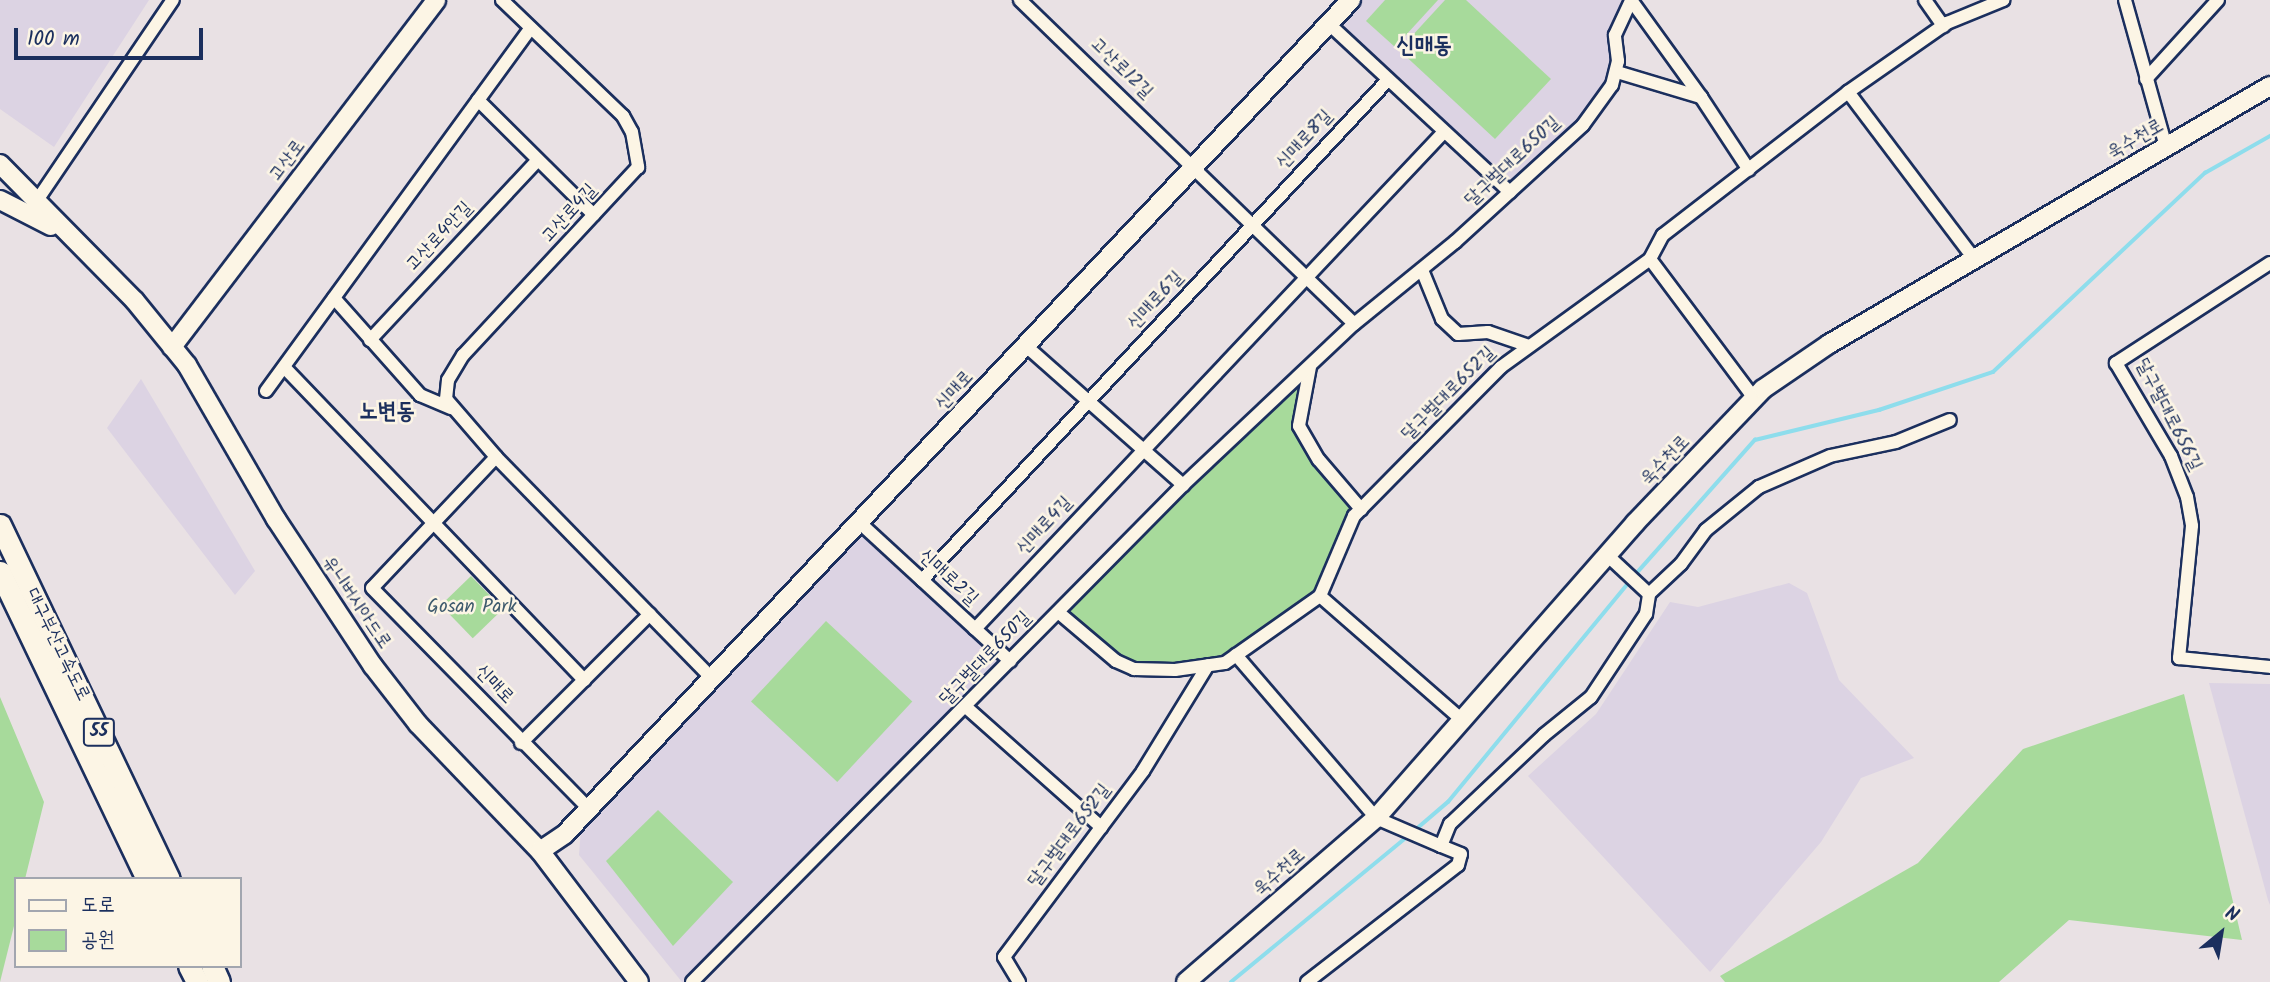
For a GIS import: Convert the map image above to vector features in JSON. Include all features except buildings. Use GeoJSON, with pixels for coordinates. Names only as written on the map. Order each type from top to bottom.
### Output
{"type":"FeatureCollection","features":[{"type":"Feature","properties":{"kind":"highway","name":"대구부산고속도로"},"geometry":{"type":"LineString","coordinates":[[0,525],[19,589],[146,877]]}},
{"type":"Feature","properties":{"kind":"highway","name":"대구부산고속도로"},"geometry":{"type":"LineString","coordinates":[[0,572],[19,589],[168,877]]}},
{"type":"Feature","properties":{"kind":"main road","name":"고산로"},"geometry":{"type":"LineString","coordinates":[[173,346],[436,0]]}},
{"type":"Feature","properties":{"kind":"main road","name":"신매로"},"geometry":{"type":"LineString","coordinates":[[540,851],[565,834],[589,809],[1351,0]]}},
{"type":"Feature","properties":{"kind":"main road","name":"욱수천로"},"geometry":{"type":"LineString","coordinates":[[1186,982],[1376,818],[1607,555],[1754,398],[1829,344],[2270,86]]}},
{"type":"Feature","properties":{"kind":"main road","name":"유니버시아드로"},"geometry":{"type":"LineString","coordinates":[[0,164],[64,232],[111,276],[173,346],[202,386],[276,519],[373,666],[418,724],[540,851],[639,982]]}},
{"type":"Feature","properties":{"kind":"main road","name":"유니버시아드로"},"geometry":{"type":"LineString","coordinates":[[0,200],[64,232]]}},
{"type":"Feature","properties":{"kind":"street"},"geometry":{"type":"LineString","coordinates":[[36,202],[173,0]]}},
{"type":"Feature","properties":{"kind":"street","name":"고산로4길"},"geometry":{"type":"LineString","coordinates":[[451,408],[445,390],[453,368],[638,167],[632,132],[623,116],[502,0]]}},
{"type":"Feature","properties":{"kind":"street","name":"고산로12길"},"geometry":{"type":"LineString","coordinates":[[1020,0],[1195,166]]}},
{"type":"Feature","properties":{"kind":"street"},"geometry":{"type":"LineString","coordinates":[[1631,0],[1615,36],[1617,72],[1701,97]]}},
{"type":"Feature","properties":{"kind":"street"},"geometry":{"type":"LineString","coordinates":[[1631,0],[1701,97],[1749,170]]}},
{"type":"Feature","properties":{"kind":"street"},"geometry":{"type":"LineString","coordinates":[[1925,0],[1943,26]]}},
{"type":"Feature","properties":{"kind":"street","name":"달구벌대로652길"},"geometry":{"type":"LineString","coordinates":[[1058,612],[1116,661],[1134,668],[1208,665],[1236,655],[1320,596],[1361,509],[1501,367],[1650,259],[1663,234],[1848,92],[1943,26],[2003,0]]}},
{"type":"Feature","properties":{"kind":"street"},"geometry":{"type":"LineString","coordinates":[[2125,0],[2166,147]]}},
{"type":"Feature","properties":{"kind":"street"},"geometry":{"type":"LineString","coordinates":[[2146,79],[2218,0]]}},
{"type":"Feature","properties":{"kind":"street"},"geometry":{"type":"LineString","coordinates":[[1329,24],[1442,134],[1510,192]]}},
{"type":"Feature","properties":{"kind":"street"},"geometry":{"type":"LineString","coordinates":[[266,391],[531,28]]}},
{"type":"Feature","properties":{"kind":"street","name":"달구벌대로650길"},"geometry":{"type":"LineString","coordinates":[[692,982],[1183,485],[1354,324],[1422,270],[1590,117],[1617,72]]}},
{"type":"Feature","properties":{"kind":"street","name":"신매로8길"},"geometry":{"type":"LineString","coordinates":[[1251,226],[1387,81]]}},
{"type":"Feature","properties":{"kind":"street"},"geometry":{"type":"LineString","coordinates":[[1848,92],[1975,260]]}},
{"type":"Feature","properties":{"kind":"street"},"geometry":{"type":"LineString","coordinates":[[478,100],[594,215]]}},
{"type":"Feature","properties":{"kind":"street"},"geometry":{"type":"LineString","coordinates":[[1143,450],[1442,134]]}},
{"type":"Feature","properties":{"kind":"street","name":"고산로4안길"},"geometry":{"type":"LineString","coordinates":[[370,340],[538,160]]}},
{"type":"Feature","properties":{"kind":"street"},"geometry":{"type":"LineString","coordinates":[[1195,166],[1251,226],[1308,277],[1354,324]]}},
{"type":"Feature","properties":{"kind":"street","name":"신매로6길"},"geometry":{"type":"LineString","coordinates":[[1089,402],[1251,226]]}},
{"type":"Feature","properties":{"kind":"street"},"geometry":{"type":"LineString","coordinates":[[1650,259],[1754,398]]}},
{"type":"Feature","properties":{"kind":"street","name":"달구벌대로656길"},"geometry":{"type":"LineString","coordinates":[[2270,263],[2116,363],[2171,456],[2187,497],[2192,526],[2179,658],[2270,667]]}},
{"type":"Feature","properties":{"kind":"street"},"geometry":{"type":"LineString","coordinates":[[1422,270],[1442,319],[1458,334],[1488,332],[1529,346]]}},
{"type":"Feature","properties":{"kind":"street"},"geometry":{"type":"LineString","coordinates":[[334,298],[420,395],[451,408],[712,678]]}},
{"type":"Feature","properties":{"kind":"street"},"geometry":{"type":"LineString","coordinates":[[1026,346],[1183,485]]}},
{"type":"Feature","properties":{"kind":"street"},"geometry":{"type":"LineString","coordinates":[[1310,366],[1298,426],[1319,460],[1361,509]]}},
{"type":"Feature","properties":{"kind":"street"},"geometry":{"type":"LineString","coordinates":[[284,367],[584,680]]}},
{"type":"Feature","properties":{"kind":"street"},"geometry":{"type":"LineString","coordinates":[[922,580],[1089,402]]}},
{"type":"Feature","properties":{"kind":"street"},"geometry":{"type":"LineString","coordinates":[[1441,846],[1450,824],[1591,697],[1646,614],[1649,594],[1681,564],[1706,530],[1759,486],[1830,456],[1896,442],[1950,421]]}},
{"type":"Feature","properties":{"kind":"street","name":"신매로4길"},"geometry":{"type":"LineString","coordinates":[[975,629],[1143,450]]}},
{"type":"Feature","properties":{"kind":"street"},"geometry":{"type":"LineString","coordinates":[[432,524],[496,457]]}},
{"type":"Feature","properties":{"kind":"street","name":"신매로2길"},"geometry":{"type":"LineString","coordinates":[[860,523],[1010,661]]}},
{"type":"Feature","properties":{"kind":"street","name":"신매로"},"geometry":{"type":"LineString","coordinates":[[432,524],[372,588],[521,743],[589,809]]}},
{"type":"Feature","properties":{"kind":"street"},"geometry":{"type":"LineString","coordinates":[[1607,555],[1649,594]]}},
{"type":"Feature","properties":{"kind":"street"},"geometry":{"type":"LineString","coordinates":[[1320,596],[1462,720]]}},
{"type":"Feature","properties":{"kind":"street"},"geometry":{"type":"LineString","coordinates":[[521,743],[650,614]]}},
{"type":"Feature","properties":{"kind":"street"},"geometry":{"type":"LineString","coordinates":[[1236,655],[1376,818],[1461,854],[1458,865],[1307,982]]}},
{"type":"Feature","properties":{"kind":"street","name":"달구벌대로652길"},"geometry":{"type":"LineString","coordinates":[[1019,982],[1004,957],[1143,771],[1208,665]]}},
{"type":"Feature","properties":{"kind":"street"},"geometry":{"type":"LineString","coordinates":[[966,707],[1101,827]]}},
{"type":"Feature","properties":{"kind":"shaded area"},"geometry":{"type":"Polygon","coordinates":[[[0,0],[149,0],[54,147],[0,109],[0,0]]]}},
{"type":"Feature","properties":{"kind":"shaded area"},"geometry":{"type":"Polygon","coordinates":[[[1351,0],[1631,0],[1620,19],[1618,61],[1597,109],[1510,192],[1329,24],[1351,0]]]}},
{"type":"Feature","properties":{"kind":"shaded area"},"geometry":{"type":"Polygon","coordinates":[[[141,379],[255,571],[235,595],[107,428],[141,379]]]}},
{"type":"Feature","properties":{"kind":"shaded area"},"geometry":{"type":"Polygon","coordinates":[[[861,535],[1000,663],[690,982],[682,982],[579,855],[581,828],[861,535]]]}},
{"type":"Feature","properties":{"kind":"shaded area"},"geometry":{"type":"Polygon","coordinates":[[[1789,583],[1807,593],[1839,680],[1914,758],[1861,778],[1821,842],[1710,972],[1528,776],[1596,714],[1670,602],[1698,607],[1789,583]]]}},
{"type":"Feature","properties":{"kind":"shaded area"},"geometry":{"type":"Polygon","coordinates":[[[2209,683],[2270,684],[2270,905],[2268,900],[2209,683]]]}},
{"type":"Feature","properties":{"kind":"green space"},"geometry":{"type":"Polygon","coordinates":[[[1385,0],[1438,0],[1395,47],[1366,21],[1385,0]]]}},
{"type":"Feature","properties":{"kind":"green space"},"geometry":{"type":"Polygon","coordinates":[[[1445,0],[1466,0],[1551,79],[1495,139],[1399,50],[1445,0]]]}},
{"type":"Feature","properties":{"kind":"green space"},"geometry":{"type":"Polygon","coordinates":[[[1302,373],[1299,427],[1357,504],[1320,596],[1225,663],[1134,669],[1058,612],[1302,373]]]}},
{"type":"Feature","properties":{"kind":"green space","name":"Gosan Park"},"geometry":{"type":"Polygon","coordinates":[[[471,576],[503,609],[473,638],[441,605],[471,576]]]}},
{"type":"Feature","properties":{"kind":"green space"},"geometry":{"type":"Polygon","coordinates":[[[826,621],[912,701],[837,782],[751,701],[826,621]]]}},
{"type":"Feature","properties":{"kind":"green space"},"geometry":{"type":"Polygon","coordinates":[[[2184,694],[2242,940],[2069,920],[1999,982],[1725,982],[1720,976],[1918,863],[2023,749],[2184,694]]]}},
{"type":"Feature","properties":{"kind":"green space"},"geometry":{"type":"Polygon","coordinates":[[[0,697],[44,802],[25,877],[14,877],[14,926],[0,982],[0,697]]]}},
{"type":"Feature","properties":{"kind":"green space"},"geometry":{"type":"Polygon","coordinates":[[[658,810],[733,882],[673,946],[606,861],[658,810]]]}},
{"type":"Feature","properties":{"kind":"waterway"},"geometry":{"type":"LineString","coordinates":[[1635,575],[1755,440],[1879,410],[1993,372],[2205,173],[2270,136]]}},
{"type":"Feature","properties":{"kind":"waterway"},"geometry":{"type":"LineString","coordinates":[[1414,831],[1448,802],[1630,581]]}},
{"type":"Feature","properties":{"kind":"waterway"},"geometry":{"type":"LineString","coordinates":[[1231,982],[1408,836]]}},
{"type":"Feature","properties":{"kind":"district","name":"신매동"},"geometry":{"type":"Point","coordinates":[1424,46]}},
{"type":"Feature","properties":{"kind":"district","name":"노변동"},"geometry":{"type":"Point","coordinates":[387,412]}}]}
